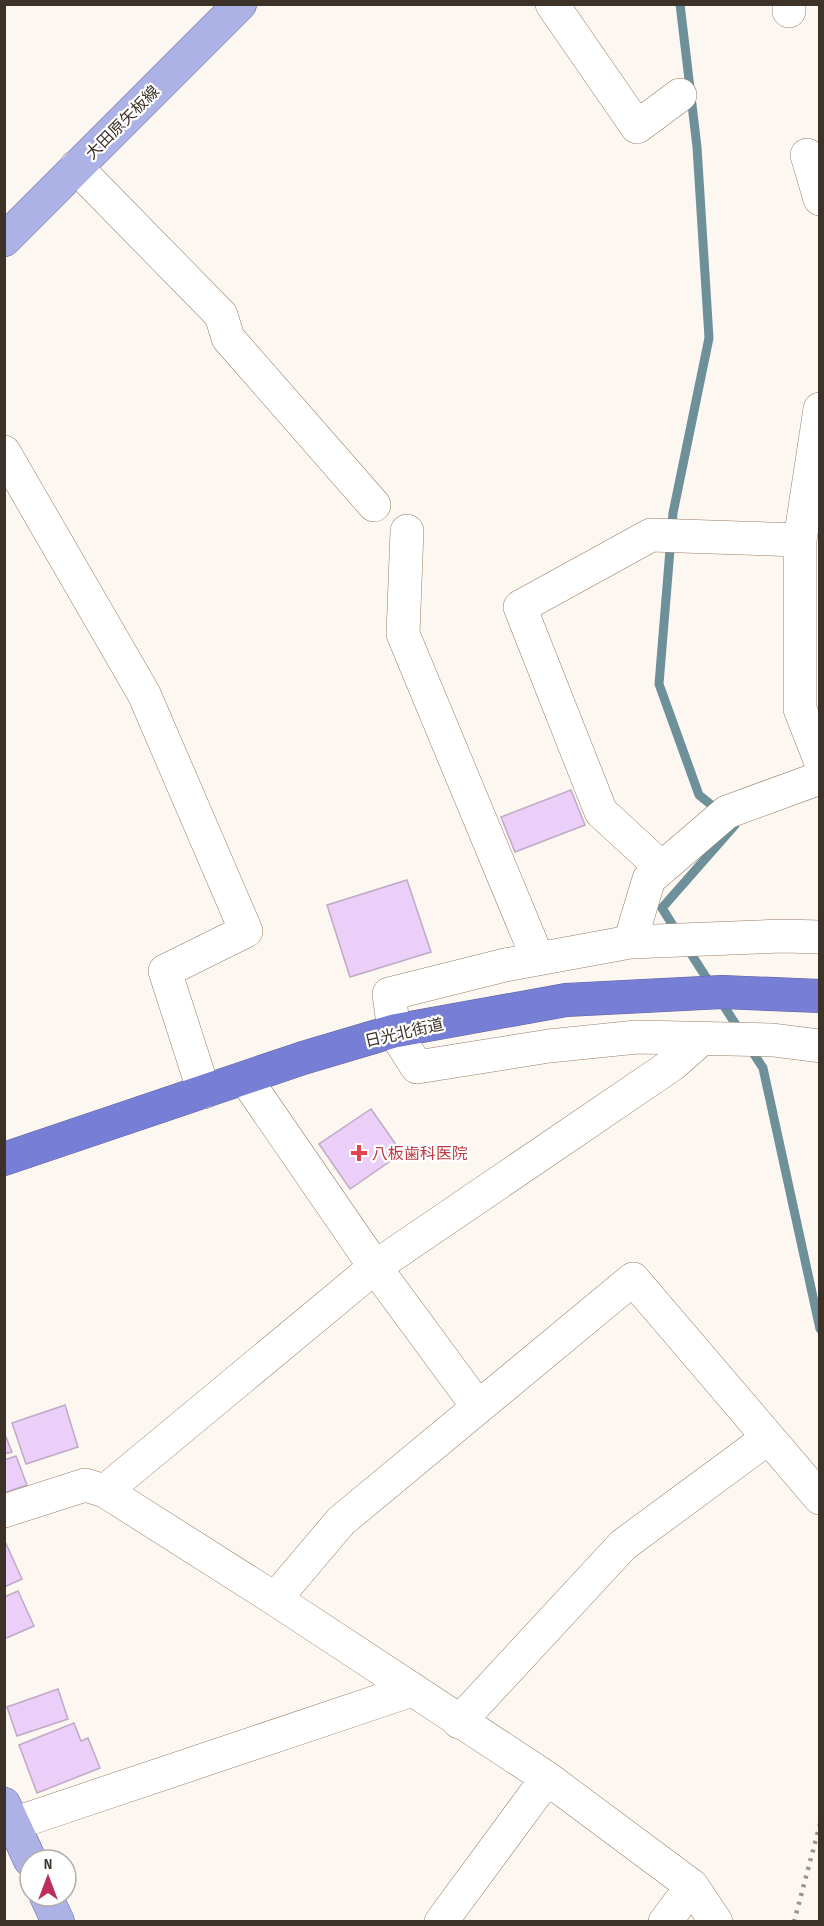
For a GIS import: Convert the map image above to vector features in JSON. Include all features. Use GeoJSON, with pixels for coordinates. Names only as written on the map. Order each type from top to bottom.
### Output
{"type":"FeatureCollection","features":[{"type":"Feature","properties":{"kind":"highway","name":"日光北街道"},"geometry":{"type":"LineString","coordinates":[[4,1159],[245,1078],[394,1031],[566,1000],[722,992],[819,996]]}},
{"type":"Feature","properties":{"kind":"main road","name":"大田原矢板線"},"geometry":{"type":"LineString","coordinates":[[4,240],[240,4]]}},
{"type":"Feature","properties":{"kind":"main road"},"geometry":{"type":"LineString","coordinates":[[8,1818],[24,1848]]}},
{"type":"Feature","properties":{"kind":"main road"},"geometry":{"type":"LineString","coordinates":[[52,1908],[58,1922]]}},
{"type":"Feature","properties":{"kind":"street"},"geometry":{"type":"LineString","coordinates":[[552,4],[637,127],[681,94]]}},
{"type":"Feature","properties":{"kind":"street"},"geometry":{"type":"LineString","coordinates":[[807,155],[819,199]]}},
{"type":"Feature","properties":{"kind":"street"},"geometry":{"type":"LineString","coordinates":[[76,167],[221,315],[228,338],[374,506]]}},
{"type":"Feature","properties":{"kind":"street"},"geometry":{"type":"LineString","coordinates":[[819,409],[800,540],[800,708],[819,760]]}},
{"type":"Feature","properties":{"kind":"street"},"geometry":{"type":"LineString","coordinates":[[4,452],[144,694],[246,931],[165,972],[204,1092]]}},
{"type":"Feature","properties":{"kind":"street"},"geometry":{"type":"LineString","coordinates":[[407,531],[403,634],[538,959]]}},
{"type":"Feature","properties":{"kind":"street"},"geometry":{"type":"LineString","coordinates":[[662,868],[601,812],[520,607],[651,535],[800,540]]}},
{"type":"Feature","properties":{"kind":"street"},"geometry":{"type":"LineString","coordinates":[[630,942],[649,879],[727,812],[819,778]]}},
{"type":"Feature","properties":{"kind":"street"},"geometry":{"type":"LineString","coordinates":[[819,937],[784,936],[630,942],[538,959],[390,994],[394,1031],[417,1067],[549,1046],[637,1037],[773,1040],[819,1046]]}},
{"type":"Feature","properties":{"kind":"street"},"geometry":{"type":"LineString","coordinates":[[105,1491],[375,1267],[673,1064],[700,1040]]}},
{"type":"Feature","properties":{"kind":"street"},"geometry":{"type":"LineString","coordinates":[[245,1078],[375,1267],[478,1407]]}},
{"type":"Feature","properties":{"kind":"street"},"geometry":{"type":"LineString","coordinates":[[275,1599],[340,1521],[633,1279],[819,1498]]}},
{"type":"Feature","properties":{"kind":"street"},"geometry":{"type":"LineString","coordinates":[[459,1722],[623,1545],[768,1438]]}},
{"type":"Feature","properties":{"kind":"street"},"geometry":{"type":"LineString","coordinates":[[4,1511],[85,1485],[105,1491],[275,1599],[547,1778],[692,1886],[716,1922]]}},
{"type":"Feature","properties":{"kind":"street"},"geometry":{"type":"LineString","coordinates":[[8,1818],[412,1690]]}},
{"type":"Feature","properties":{"kind":"street"},"geometry":{"type":"LineString","coordinates":[[441,1922],[547,1778]]}},
{"type":"Feature","properties":{"kind":"street"},"geometry":{"type":"LineString","coordinates":[[664,1922],[692,1886]]}},
{"type":"Feature","properties":{"kind":"building"},"geometry":{"type":"Polygon","coordinates":[[[571,790],[585,825],[515,852],[501,817],[571,790]]]}},
{"type":"Feature","properties":{"kind":"building"},"geometry":{"type":"Polygon","coordinates":[[[407,880],[431,952],[350,977],[327,905],[407,880]]]}},
{"type":"Feature","properties":{"kind":"building"},"geometry":{"type":"Polygon","coordinates":[[[371,1109],[402,1153],[350,1189],[319,1144],[371,1109]]]}},
{"type":"Feature","properties":{"kind":"building"},"geometry":{"type":"Polygon","coordinates":[[[65,1405],[78,1447],[26,1464],[12,1423],[65,1405]]]}},
{"type":"Feature","properties":{"kind":"building"},"geometry":{"type":"Polygon","coordinates":[[[4,1432],[12,1452],[4,1454],[4,1432]]]}},
{"type":"Feature","properties":{"kind":"building"},"geometry":{"type":"Polygon","coordinates":[[[16,1456],[27,1485],[4,1493],[4,1460],[16,1456]]]}},
{"type":"Feature","properties":{"kind":"building"},"geometry":{"type":"Polygon","coordinates":[[[4,1539],[22,1579],[4,1587],[4,1539]]]}},
{"type":"Feature","properties":{"kind":"building"},"geometry":{"type":"Polygon","coordinates":[[[18,1591],[34,1626],[4,1639],[4,1597],[18,1591]]]}},
{"type":"Feature","properties":{"kind":"building"},"geometry":{"type":"Polygon","coordinates":[[[58,1689],[68,1719],[17,1736],[7,1707],[58,1689]]]}},
{"type":"Feature","properties":{"kind":"building"},"geometry":{"type":"Polygon","coordinates":[[[74,1723],[81,1741],[88,1738],[100,1768],[37,1793],[19,1745],[74,1723]]]}},
{"type":"Feature","properties":{"kind":"waterway"},"geometry":{"type":"LineString","coordinates":[[680,4],[697,147],[709,338],[673,513],[659,684],[699,795],[719,811]]}},
{"type":"Feature","properties":{"kind":"waterway"},"geometry":{"type":"LineString","coordinates":[[677,932],[662,908],[735,825]]}},
{"type":"Feature","properties":{"kind":"waterway"},"geometry":{"type":"LineString","coordinates":[[686,946],[711,985]]}},
{"type":"Feature","properties":{"kind":"waterway"},"geometry":{"type":"LineString","coordinates":[[720,1000],[740,1031]]}},
{"type":"Feature","properties":{"kind":"waterway"},"geometry":{"type":"LineString","coordinates":[[750,1048],[763,1068],[820,1329]]}},
{"type":"Feature","properties":{"kind":"railway"},"geometry":{"type":"LineString","coordinates":[[794,1922],[820,1824]]}},
{"type":"Feature","properties":{"kind":"place","name":"八板歯科医院"},"geometry":{"type":"Point","coordinates":[359,1153]}}]}
